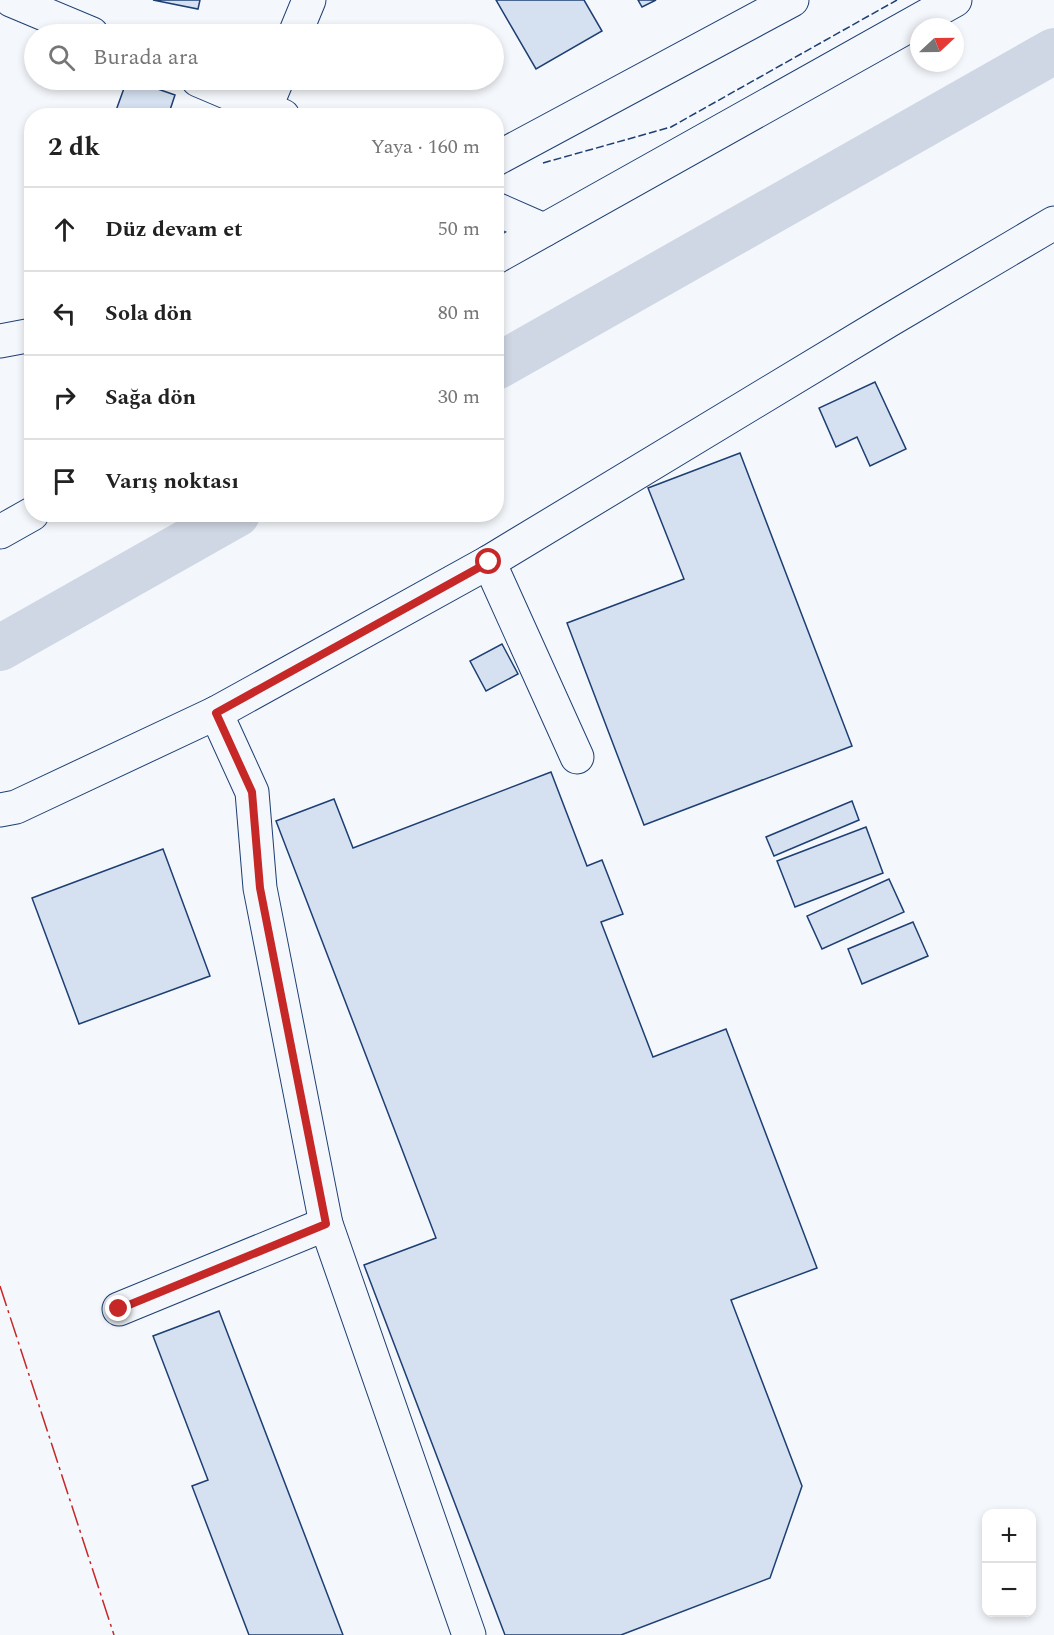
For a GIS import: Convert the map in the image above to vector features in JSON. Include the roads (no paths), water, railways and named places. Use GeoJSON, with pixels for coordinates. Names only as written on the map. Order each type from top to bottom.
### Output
{"type":"FeatureCollection","features":[{"type":"Feature","properties":{"kind":"street"},"geometry":{"type":"LineString","coordinates":[[11,0],[42,6],[74,24]]}},
{"type":"Feature","properties":{"kind":"street"},"geometry":{"type":"LineString","coordinates":[[299,24],[309,0]]}},
{"type":"Feature","properties":{"kind":"street"},"geometry":{"type":"LineString","coordinates":[[504,155],[792,0]]}},
{"type":"Feature","properties":{"kind":"street"},"geometry":{"type":"LineString","coordinates":[[504,252],[955,0]]}},
{"type":"Feature","properties":{"kind":"street"},"geometry":{"type":"LineString","coordinates":[[228,90],[272,105]]}},
{"type":"Feature","properties":{"kind":"street"},"geometry":{"type":"LineString","coordinates":[[504,212],[544,230]]}},
{"type":"Feature","properties":{"kind":"street"},"geometry":{"type":"LineString","coordinates":[[0,810],[16,807],[216,713],[489,562],[1054,223]]}},
{"type":"Feature","properties":{"kind":"street"},"geometry":{"type":"LineString","coordinates":[[0,341],[24,336]]}},
{"type":"Feature","properties":{"kind":"street"},"geometry":{"type":"LineString","coordinates":[[0,532],[24,518]]}},
{"type":"Feature","properties":{"kind":"street"},"geometry":{"type":"LineString","coordinates":[[489,562],[577,757]]}},
{"type":"Feature","properties":{"kind":"street"},"geometry":{"type":"LineString","coordinates":[[216,713],[252,792],[260,888],[326,1224],[469,1635]]}},
{"type":"Feature","properties":{"kind":"street"},"geometry":{"type":"LineString","coordinates":[[119,1309],[326,1224]]}},
{"type":"Feature","properties":{"kind":"waterway"},"geometry":{"type":"LineString","coordinates":[[504,362],[1054,51]]}},
{"type":"Feature","properties":{"kind":"waterway"},"geometry":{"type":"LineString","coordinates":[[0,648],[223,522]]}}]}
